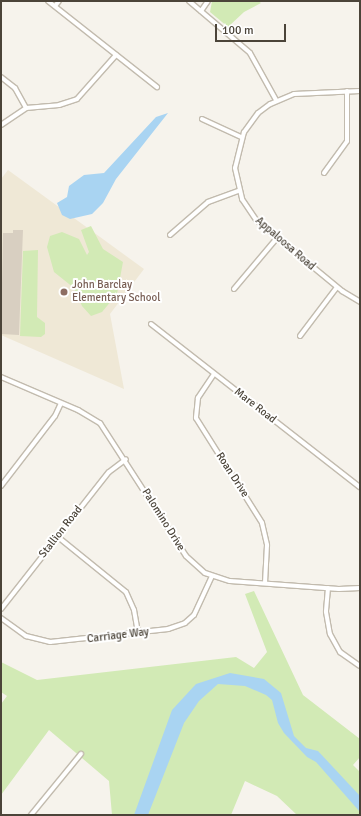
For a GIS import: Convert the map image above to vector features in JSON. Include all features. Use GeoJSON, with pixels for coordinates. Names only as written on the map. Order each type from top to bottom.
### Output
{"type":"FeatureCollection","features":[{"type":"Feature","properties":{"kind":"street"},"geometry":{"type":"LineString","coordinates":[[48,1],[157,87]]}},
{"type":"Feature","properties":{"kind":"street"},"geometry":{"type":"LineString","coordinates":[[55,6],[59,1]]}},
{"type":"Feature","properties":{"kind":"street"},"geometry":{"type":"LineString","coordinates":[[189,1],[250,53],[276,100]]}},
{"type":"Feature","properties":{"kind":"street"},"geometry":{"type":"LineString","coordinates":[[201,11],[208,1]]}},
{"type":"Feature","properties":{"kind":"street"},"geometry":{"type":"LineString","coordinates":[[1,125],[26,108],[59,105],[77,99],[116,55]]}},
{"type":"Feature","properties":{"kind":"street"},"geometry":{"type":"LineString","coordinates":[[1,77],[15,88],[26,108]]}},
{"type":"Feature","properties":{"kind":"street"},"geometry":{"type":"LineString","coordinates":[[324,173],[347,141],[347,91]]}},
{"type":"Feature","properties":{"kind":"street","name":"Appaloosa Road"},"geometry":{"type":"LineString","coordinates":[[360,91],[305,92],[276,100],[258,114],[241,137],[235,162],[239,191],[249,211],[277,238],[337,287],[360,302]]}},
{"type":"Feature","properties":{"kind":"street"},"geometry":{"type":"LineString","coordinates":[[202,119],[241,137]]}},
{"type":"Feature","properties":{"kind":"street"},"geometry":{"type":"LineString","coordinates":[[170,235],[208,202],[239,191]]}},
{"type":"Feature","properties":{"kind":"street"},"geometry":{"type":"LineString","coordinates":[[234,289],[277,238]]}},
{"type":"Feature","properties":{"kind":"street"},"geometry":{"type":"LineString","coordinates":[[300,336],[337,287]]}},
{"type":"Feature","properties":{"kind":"street","name":"Mare Road"},"geometry":{"type":"LineString","coordinates":[[152,324],[360,488]]}},
{"type":"Feature","properties":{"kind":"street","name":"Roan Drive"},"geometry":{"type":"LineString","coordinates":[[214,374],[198,398],[196,418],[262,523],[267,546],[264,583]]}},
{"type":"Feature","properties":{"kind":"street","name":"Palomino Drive"},"geometry":{"type":"LineString","coordinates":[[1,377],[100,422],[126,459],[186,556],[212,576],[264,583],[328,588],[360,588]]}},
{"type":"Feature","properties":{"kind":"street"},"geometry":{"type":"LineString","coordinates":[[1,486],[55,416],[61,403]]}},
{"type":"Feature","properties":{"kind":"street","name":"Stallion Road"},"geometry":{"type":"LineString","coordinates":[[1,609],[109,472],[126,459]]}},
{"type":"Feature","properties":{"kind":"street"},"geometry":{"type":"LineString","coordinates":[[58,537],[126,592],[134,610],[138,633]]}},
{"type":"Feature","properties":{"kind":"street","name":"Carriage Way"},"geometry":{"type":"LineString","coordinates":[[1,618],[26,636],[50,642],[174,628],[190,619],[201,604],[212,576]]}},
{"type":"Feature","properties":{"kind":"street"},"geometry":{"type":"LineString","coordinates":[[328,588],[326,612],[330,634],[340,652],[360,666]]}},
{"type":"Feature","properties":{"kind":"street"},"geometry":{"type":"LineString","coordinates":[[31,815],[81,754]]}},
{"type":"Feature","properties":{"kind":"shaded area","name":"John Barclay Elementary School"},"geometry":{"type":"Polygon","coordinates":[[[8,170],[144,269],[110,314],[124,389],[1,335],[1,179],[8,170]]]}},
{"type":"Feature","properties":{"kind":"green space"},"geometry":{"type":"Polygon","coordinates":[[[212,1],[258,1],[261,3],[244,12],[228,27],[210,12],[212,1]]]}},
{"type":"Feature","properties":{"kind":"green space"},"geometry":{"type":"Polygon","coordinates":[[[91,226],[103,249],[123,262],[117,294],[102,312],[91,316],[82,306],[74,288],[54,272],[47,247],[50,236],[62,232],[79,239],[87,255],[89,252],[81,230],[91,226]]]}},
{"type":"Feature","properties":{"kind":"green space"},"geometry":{"type":"Polygon","coordinates":[[[38,250],[37,317],[45,323],[45,334],[41,337],[20,336],[23,251],[38,250]]]}},
{"type":"Feature","properties":{"kind":"green space"},"geometry":{"type":"Polygon","coordinates":[[[254,591],[303,695],[360,739],[360,757],[353,765],[360,772],[360,815],[297,815],[277,796],[245,781],[231,815],[112,815],[109,781],[49,730],[1,795],[1,704],[7,696],[1,692],[1,662],[37,680],[236,657],[254,668],[267,652],[245,594],[254,591]]]}},
{"type":"Feature","properties":{"kind":"water"},"geometry":{"type":"Polygon","coordinates":[[[168,113],[116,179],[103,203],[92,214],[70,219],[62,215],[57,203],[67,197],[69,186],[84,175],[104,173],[156,117],[168,113]]]}},
{"type":"Feature","properties":{"kind":"water"},"geometry":{"type":"Polygon","coordinates":[[[230,673],[264,679],[281,693],[294,736],[306,748],[318,751],[360,796],[360,812],[316,762],[307,757],[284,733],[278,723],[272,700],[266,695],[245,686],[218,684],[199,701],[184,723],[148,815],[134,815],[172,710],[196,684],[230,673]]]}},
{"type":"Feature","properties":{"kind":"building"},"geometry":{"type":"Polygon","coordinates":[[[13,230],[23,230],[19,335],[1,334],[3,233],[13,233],[13,230]]]}},
{"type":"Feature","properties":{"kind":"place","name":"John Barclay Elementary School"},"geometry":{"type":"Point","coordinates":[64,292]}}]}
